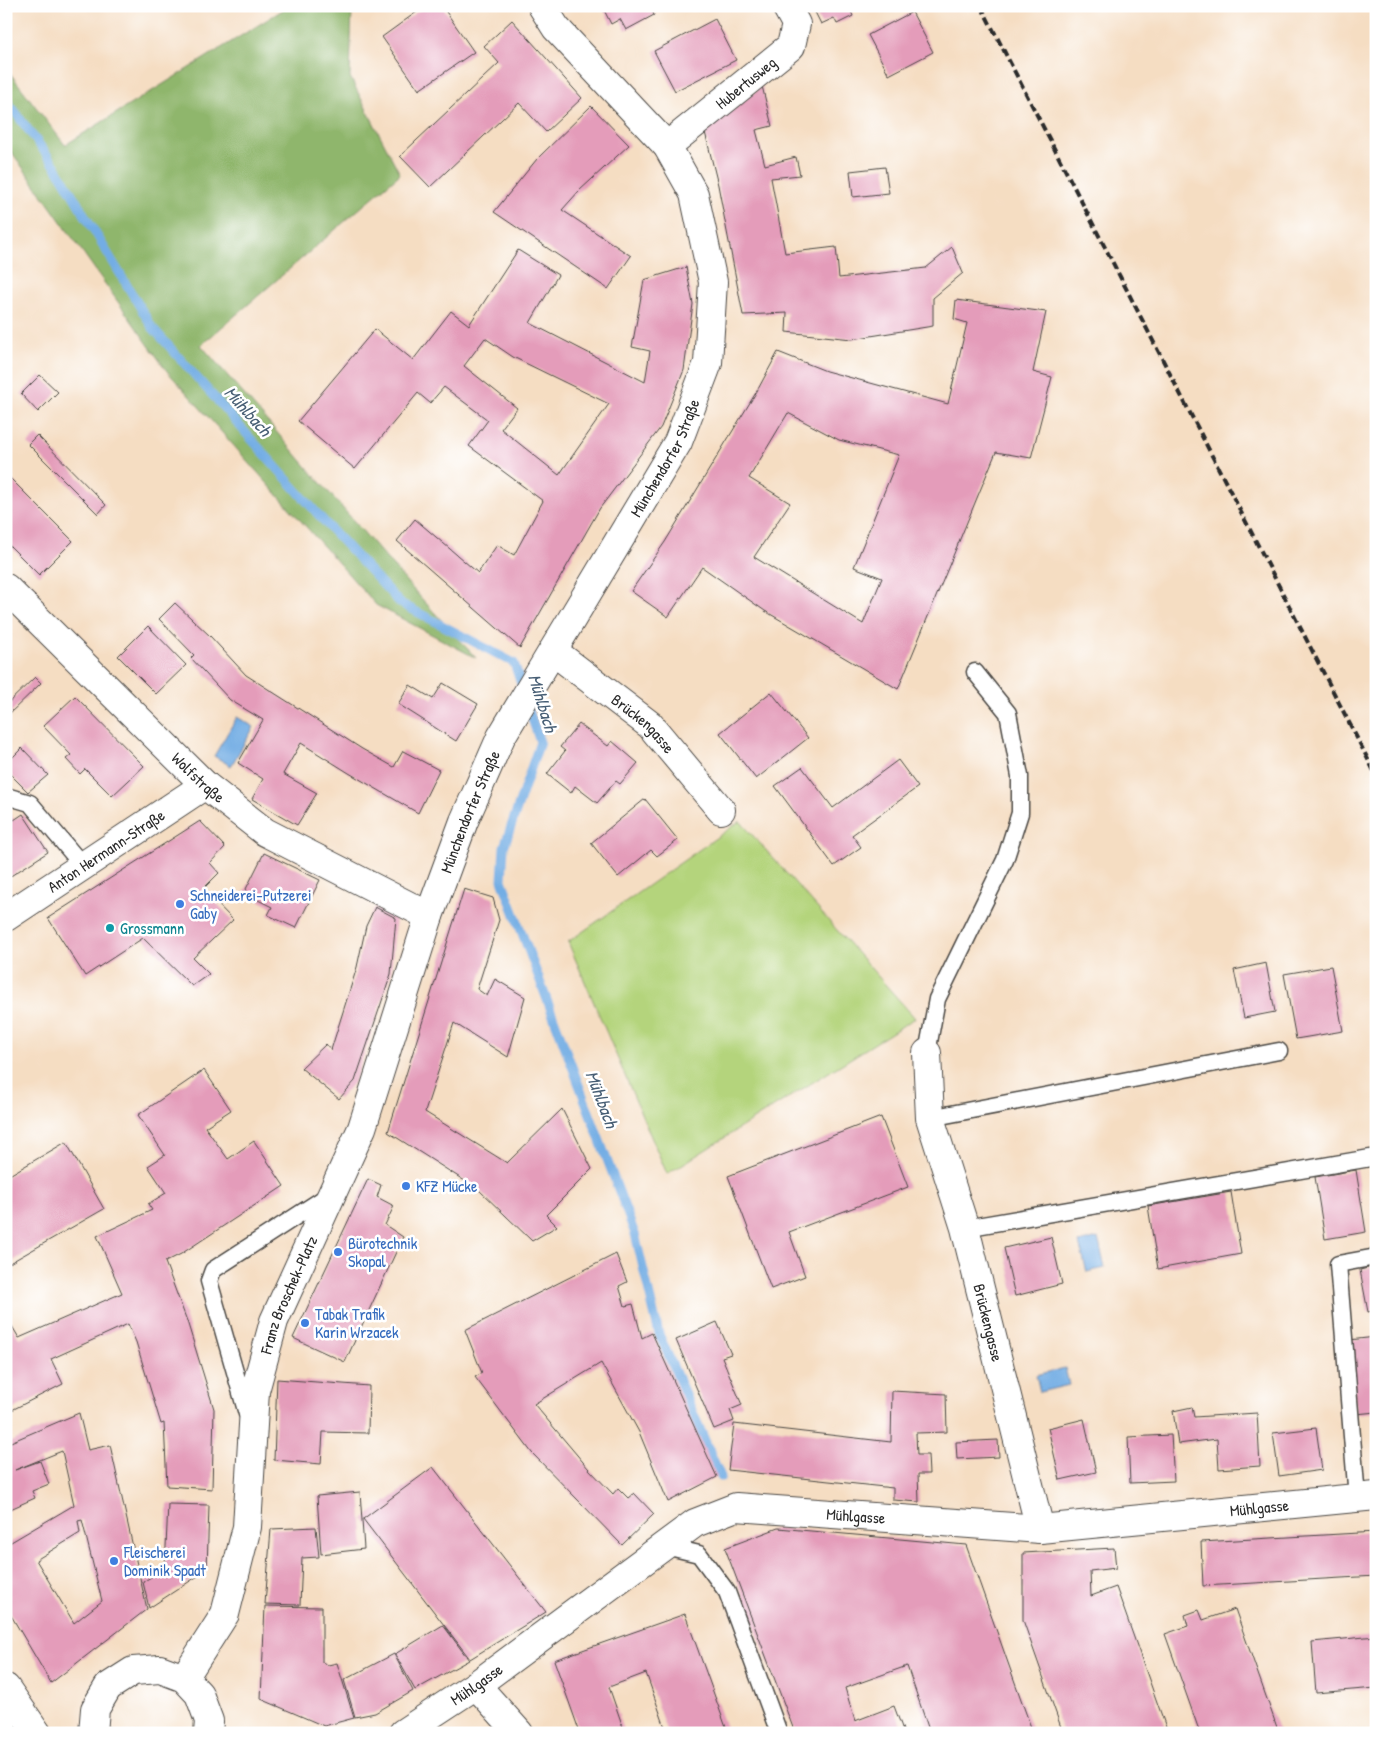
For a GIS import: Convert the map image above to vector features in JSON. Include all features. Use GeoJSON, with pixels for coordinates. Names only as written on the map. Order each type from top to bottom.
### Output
{"type":"FeatureCollection","features":[{"type":"Feature","properties":{"kind":"street","name":"Münchendorfer Straße"},"geometry":{"type":"LineString","coordinates":[[429,916],[464,821],[501,737],[678,442],[708,362],[713,282],[694,194],[667,146],[556,28],[542,6]]}},
{"type":"Feature","properties":{"kind":"street","name":"Hubertusweg"},"geometry":{"type":"LineString","coordinates":[[667,146],[791,46],[796,24],[786,6]]}},
{"type":"Feature","properties":{"kind":"street","name":"Wolfstraße"},"geometry":{"type":"LineString","coordinates":[[6,588],[205,785],[265,832],[429,916]]}},
{"type":"Feature","properties":{"kind":"street","name":"Brückengasse"},"geometry":{"type":"LineString","coordinates":[[554,651],[650,725],[721,810]]}},
{"type":"Feature","properties":{"kind":"street","name":"Anton Hermann-Straße"},"geometry":{"type":"LineString","coordinates":[[6,917],[205,785]]}},
{"type":"Feature","properties":{"kind":"street","name":"Franz Broschek-Platz"},"geometry":{"type":"LineString","coordinates":[[184,1678],[225,1614],[246,1527],[255,1391],[274,1321],[362,1128],[429,916]]}},
{"type":"Feature","properties":{"kind":"street","name":"Brückengasse"},"geometry":{"type":"LineString","coordinates":[[927,1053],[930,1118],[965,1228],[1040,1529]]}},
{"type":"Feature","properties":{"kind":"street","name":"Mühlgasse"},"geometry":{"type":"LineString","coordinates":[[403,1733],[476,1685],[695,1523],[736,1507],[1040,1529],[1366,1497]]}},
{"type":"Feature","properties":{"kind":"street"},"geometry":{"type":"LineString","coordinates":[[92,1733],[96,1709],[108,1687],[133,1672],[160,1669],[184,1678],[199,1694],[209,1721],[208,1733]]}},
{"type":"Feature","properties":{"kind":"street"},"geometry":{"type":"LineString","coordinates":[[476,1685],[519,1733]]}},
{"type":"Feature","properties":{"kind":"street"},"geometry":{"type":"LineString","coordinates":[[6,1688],[37,1733]]}},
{"type":"Feature","properties":{"kind":"lane"},"geometry":{"type":"LineString","coordinates":[[927,1053],[937,999],[1005,860],[1020,814],[1020,776],[1008,713],[975,672]]}},
{"type":"Feature","properties":{"kind":"lane"},"geometry":{"type":"LineString","coordinates":[[6,796],[30,803],[83,866]]}},
{"type":"Feature","properties":{"kind":"lane"},"geometry":{"type":"LineString","coordinates":[[930,1118],[1279,1051]]}},
{"type":"Feature","properties":{"kind":"lane"},"geometry":{"type":"LineString","coordinates":[[965,1228],[1376,1156]]}},
{"type":"Feature","properties":{"kind":"lane"},"geometry":{"type":"LineString","coordinates":[[252,1433],[209,1281],[213,1270],[333,1193]]}},
{"type":"Feature","properties":{"kind":"lane"},"geometry":{"type":"LineString","coordinates":[[1366,1497],[1338,1264],[1376,1257]]}},
{"type":"Feature","properties":{"kind":"lane"},"geometry":{"type":"LineString","coordinates":[[665,1546],[699,1554],[727,1592],[779,1733]]}},
{"type":"Feature","properties":{"kind":"green space"},"geometry":{"type":"Polygon","coordinates":[[[289,6],[352,6],[350,77],[400,174],[201,345],[412,588],[476,658],[376,605],[167,371],[6,144],[6,68],[65,145],[289,6]]]}},
{"type":"Feature","properties":{"kind":"green space"},"geometry":{"type":"Polygon","coordinates":[[[740,821],[915,1018],[667,1174],[568,942],[740,821]]]}},
{"type":"Feature","properties":{"kind":"water"},"geometry":{"type":"Polygon","coordinates":[[[237,717],[254,727],[231,766],[214,756],[237,717]]]}},
{"type":"Feature","properties":{"kind":"water"},"geometry":{"type":"Polygon","coordinates":[[[1098,1238],[1105,1268],[1087,1272],[1079,1243],[1098,1238]]]}},
{"type":"Feature","properties":{"kind":"water"},"geometry":{"type":"Polygon","coordinates":[[[1065,1368],[1069,1385],[1040,1392],[1036,1375],[1065,1368]]]}},
{"type":"Feature","properties":{"kind":"building"},"geometry":{"type":"Polygon","coordinates":[[[425,6],[442,6],[474,52],[419,90],[382,37],[425,6]]]}},
{"type":"Feature","properties":{"kind":"building"},"geometry":{"type":"Polygon","coordinates":[[[602,6],[650,6],[654,15],[626,30],[620,19],[611,24],[602,6]]]}},
{"type":"Feature","properties":{"kind":"building"},"geometry":{"type":"Polygon","coordinates":[[[812,6],[855,6],[850,9],[853,16],[837,24],[834,18],[821,24],[812,6]]]}},
{"type":"Feature","properties":{"kind":"building"},"geometry":{"type":"Polygon","coordinates":[[[912,12],[933,52],[889,75],[868,35],[912,12]]]}},
{"type":"Feature","properties":{"kind":"building"},"geometry":{"type":"Polygon","coordinates":[[[715,19],[736,60],[675,91],[654,51],[715,19]]]}},
{"type":"Feature","properties":{"kind":"building"},"geometry":{"type":"Polygon","coordinates":[[[512,20],[582,98],[546,132],[519,103],[430,187],[400,156],[499,63],[484,46],[512,20]]]}},
{"type":"Feature","properties":{"kind":"building"},"geometry":{"type":"Polygon","coordinates":[[[762,86],[772,126],[756,130],[765,165],[796,157],[800,175],[771,178],[785,253],[836,247],[839,278],[926,268],[952,247],[963,273],[933,298],[933,326],[852,339],[786,332],[787,313],[743,315],[718,185],[705,132],[762,86]]]}},
{"type":"Feature","properties":{"kind":"building"},"geometry":{"type":"Polygon","coordinates":[[[591,106],[629,145],[579,191],[562,210],[631,256],[608,289],[494,212],[537,159],[591,106]]]}},
{"type":"Feature","properties":{"kind":"building"},"geometry":{"type":"Polygon","coordinates":[[[885,167],[889,193],[853,197],[850,171],[885,167]]]}},
{"type":"Feature","properties":{"kind":"building"},"geometry":{"type":"Polygon","coordinates":[[[518,250],[558,275],[530,323],[645,382],[650,351],[632,347],[644,280],[686,267],[693,304],[684,370],[661,427],[600,508],[520,648],[397,541],[415,519],[478,573],[497,545],[514,555],[543,501],[469,446],[488,420],[444,387],[430,403],[418,393],[355,469],[298,421],[375,329],[413,360],[451,311],[469,325],[518,250]],[[485,338],[464,366],[517,408],[501,429],[559,475],[609,404],[513,357],[485,338]]]}},
{"type":"Feature","properties":{"kind":"building"},"geometry":{"type":"Polygon","coordinates":[[[956,300],[1046,312],[1033,372],[1052,377],[1031,458],[996,452],[898,689],[765,611],[702,567],[668,617],[631,591],[665,542],[757,391],[778,352],[826,371],[948,404],[967,323],[954,319],[956,300]],[[788,413],[749,478],[790,503],[754,557],[863,624],[882,578],[854,567],[899,455],[839,440],[788,413]]]}},
{"type":"Feature","properties":{"kind":"building"},"geometry":{"type":"Polygon","coordinates":[[[40,375],[58,392],[38,412],[21,394],[40,375]]]}},
{"type":"Feature","properties":{"kind":"building"},"geometry":{"type":"Polygon","coordinates":[[[37,435],[106,505],[98,514],[28,444],[37,435]]]}},
{"type":"Feature","properties":{"kind":"building"},"geometry":{"type":"Polygon","coordinates":[[[6,474],[73,541],[39,575],[6,542],[6,474]]]}},
{"type":"Feature","properties":{"kind":"building"},"geometry":{"type":"Polygon","coordinates":[[[175,603],[210,636],[246,675],[362,749],[394,767],[403,751],[439,770],[418,813],[301,743],[283,774],[317,793],[297,825],[252,799],[263,779],[238,763],[263,720],[230,700],[191,658],[194,655],[159,619],[175,603]]]}},
{"type":"Feature","properties":{"kind":"building"},"geometry":{"type":"Polygon","coordinates":[[[148,626],[186,665],[156,694],[118,656],[148,626]]]}},
{"type":"Feature","properties":{"kind":"building"},"geometry":{"type":"Polygon","coordinates":[[[35,677],[41,683],[6,717],[6,705],[35,677]]]}},
{"type":"Feature","properties":{"kind":"building"},"geometry":{"type":"Polygon","coordinates":[[[443,683],[478,704],[456,741],[398,704],[410,685],[433,699],[443,683]]]}},
{"type":"Feature","properties":{"kind":"building"},"geometry":{"type":"Polygon","coordinates":[[[771,692],[808,738],[756,779],[720,733],[771,692]]]}},
{"type":"Feature","properties":{"kind":"building"},"geometry":{"type":"Polygon","coordinates":[[[75,696],[144,766],[112,796],[85,769],[80,774],[66,759],[71,755],[43,726],[75,696]]]}},
{"type":"Feature","properties":{"kind":"building"},"geometry":{"type":"Polygon","coordinates":[[[579,724],[608,746],[612,741],[638,763],[620,784],[616,781],[597,803],[575,786],[571,793],[547,774],[565,751],[560,747],[579,724]]]}},
{"type":"Feature","properties":{"kind":"building"},"geometry":{"type":"Polygon","coordinates":[[[22,748],[48,775],[28,792],[6,770],[6,764],[22,748]]]}},
{"type":"Feature","properties":{"kind":"building"},"geometry":{"type":"Polygon","coordinates":[[[898,760],[918,787],[852,835],[861,847],[834,866],[775,786],[802,767],[833,808],[898,760]]]}},
{"type":"Feature","properties":{"kind":"building"},"geometry":{"type":"Polygon","coordinates":[[[645,799],[678,840],[657,856],[651,850],[618,877],[591,843],[645,799]]]}},
{"type":"Feature","properties":{"kind":"building"},"geometry":{"type":"Polygon","coordinates":[[[9,813],[14,820],[23,814],[48,852],[6,879],[6,815],[9,813]]]}},
{"type":"Feature","properties":{"kind":"building"},"geometry":{"type":"Polygon","coordinates":[[[200,821],[225,847],[210,863],[219,873],[203,889],[233,920],[193,958],[209,974],[192,986],[143,938],[85,976],[48,918],[200,821]]]}},
{"type":"Feature","properties":{"kind":"building"},"geometry":{"type":"Polygon","coordinates":[[[264,853],[320,880],[296,928],[268,915],[272,907],[244,893],[264,853]]]}},
{"type":"Feature","properties":{"kind":"building"},"geometry":{"type":"Polygon","coordinates":[[[464,889],[493,898],[499,920],[477,989],[487,996],[495,979],[525,997],[508,1057],[454,1023],[425,1112],[507,1163],[562,1109],[592,1169],[546,1215],[557,1226],[532,1241],[479,1190],[388,1132],[464,889]]]}},
{"type":"Feature","properties":{"kind":"building"},"geometry":{"type":"Polygon","coordinates":[[[375,907],[396,918],[391,974],[355,1081],[339,1099],[301,1068],[326,1044],[331,1050],[357,967],[366,926],[375,907]]]}},
{"type":"Feature","properties":{"kind":"building"},"geometry":{"type":"Polygon","coordinates":[[[1266,963],[1275,1012],[1244,1018],[1234,970],[1266,963]]]}},
{"type":"Feature","properties":{"kind":"building"},"geometry":{"type":"Polygon","coordinates":[[[1331,966],[1343,1031],[1296,1039],[1284,974],[1331,966]]]}},
{"type":"Feature","properties":{"kind":"building"},"geometry":{"type":"Polygon","coordinates":[[[204,1070],[231,1110],[205,1127],[228,1159],[254,1141],[284,1186],[181,1254],[165,1262],[187,1321],[214,1409],[212,1489],[167,1486],[164,1423],[161,1424],[136,1342],[128,1324],[51,1359],[63,1384],[6,1413],[6,1316],[19,1338],[122,1293],[97,1236],[152,1210],[148,1204],[166,1193],[148,1166],[165,1155],[138,1115],[204,1070]]]}},
{"type":"Feature","properties":{"kind":"building"},"geometry":{"type":"Polygon","coordinates":[[[881,1117],[908,1187],[789,1232],[805,1276],[771,1289],[728,1176],[881,1117]]]}},
{"type":"Feature","properties":{"kind":"building"},"geometry":{"type":"Polygon","coordinates":[[[66,1142],[104,1209],[6,1265],[6,1177],[66,1142]]]}},
{"type":"Feature","properties":{"kind":"building"},"geometry":{"type":"Polygon","coordinates":[[[1356,1170],[1366,1232],[1325,1239],[1315,1177],[1356,1170]]]}},
{"type":"Feature","properties":{"kind":"building"},"geometry":{"type":"Polygon","coordinates":[[[368,1179],[381,1185],[377,1197],[394,1206],[385,1225],[403,1237],[345,1362],[293,1338],[368,1179]]]}},
{"type":"Feature","properties":{"kind":"building"},"geometry":{"type":"Polygon","coordinates":[[[1231,1192],[1241,1254],[1158,1269],[1148,1206],[1231,1192]]]}},
{"type":"Feature","properties":{"kind":"building"},"geometry":{"type":"Polygon","coordinates":[[[1051,1237],[1062,1284],[1015,1296],[1004,1248],[1051,1237]]]}},
{"type":"Feature","properties":{"kind":"building"},"geometry":{"type":"Polygon","coordinates":[[[616,1254],[627,1282],[619,1286],[625,1306],[633,1304],[642,1338],[652,1333],[717,1477],[668,1502],[639,1432],[601,1363],[534,1404],[588,1468],[613,1494],[618,1488],[628,1498],[634,1493],[654,1514],[622,1545],[532,1453],[475,1377],[482,1373],[465,1330],[616,1254]]]}},
{"type":"Feature","properties":{"kind":"building"},"geometry":{"type":"Polygon","coordinates":[[[1376,1266],[1376,1310],[1368,1312],[1360,1270],[1376,1266]]]}},
{"type":"Feature","properties":{"kind":"building"},"geometry":{"type":"Polygon","coordinates":[[[717,1322],[731,1354],[722,1357],[742,1405],[730,1410],[734,1421],[714,1429],[676,1340],[717,1322]]]}},
{"type":"Feature","properties":{"kind":"building"},"geometry":{"type":"Polygon","coordinates":[[[1376,1337],[1376,1412],[1356,1414],[1349,1340],[1376,1337]]]}},
{"type":"Feature","properties":{"kind":"building"},"geometry":{"type":"Polygon","coordinates":[[[277,1379],[369,1386],[368,1433],[323,1432],[321,1464],[274,1460],[277,1379]]]}},
{"type":"Feature","properties":{"kind":"building"},"geometry":{"type":"Polygon","coordinates":[[[892,1391],[946,1394],[947,1432],[916,1433],[917,1455],[928,1455],[929,1474],[918,1474],[919,1502],[893,1500],[893,1488],[728,1470],[734,1424],[891,1442],[892,1391]]]}},
{"type":"Feature","properties":{"kind":"building"},"geometry":{"type":"Polygon","coordinates":[[[1192,1407],[1194,1417],[1257,1413],[1260,1466],[1219,1469],[1217,1439],[1178,1444],[1173,1411],[1192,1407]]]}},
{"type":"Feature","properties":{"kind":"building"},"geometry":{"type":"Polygon","coordinates":[[[79,1413],[88,1450],[110,1445],[147,1609],[51,1683],[6,1607],[6,1545],[74,1505],[62,1451],[15,1470],[40,1461],[49,1484],[32,1491],[35,1498],[6,1511],[6,1444],[79,1413]],[[82,1520],[78,1521],[80,1533],[36,1560],[74,1623],[102,1601],[82,1520]]]}},
{"type":"Feature","properties":{"kind":"building"},"geometry":{"type":"Polygon","coordinates":[[[1084,1419],[1096,1472],[1060,1480],[1048,1428],[1084,1419]]]}},
{"type":"Feature","properties":{"kind":"building"},"geometry":{"type":"Polygon","coordinates":[[[1316,1428],[1322,1470],[1279,1476],[1273,1433],[1316,1428]]]}},
{"type":"Feature","properties":{"kind":"building"},"geometry":{"type":"Polygon","coordinates":[[[1171,1435],[1174,1481],[1130,1483],[1128,1437],[1171,1435]]]}},
{"type":"Feature","properties":{"kind":"building"},"geometry":{"type":"Polygon","coordinates":[[[998,1440],[999,1457],[957,1459],[956,1442],[998,1440]]]}},
{"type":"Feature","properties":{"kind":"building"},"geometry":{"type":"Polygon","coordinates":[[[433,1467],[546,1612],[470,1659],[363,1519],[433,1467]]]}},
{"type":"Feature","properties":{"kind":"building"},"geometry":{"type":"Polygon","coordinates":[[[360,1492],[364,1549],[321,1554],[317,1496],[360,1492]]]}},
{"type":"Feature","properties":{"kind":"building"},"geometry":{"type":"Polygon","coordinates":[[[168,1504],[209,1505],[207,1570],[149,1608],[143,1582],[165,1568],[168,1504]]]}},
{"type":"Feature","properties":{"kind":"building"},"geometry":{"type":"Polygon","coordinates":[[[316,1527],[319,1557],[302,1558],[300,1605],[265,1604],[271,1529],[316,1527]]]}},
{"type":"Feature","properties":{"kind":"building"},"geometry":{"type":"Polygon","coordinates":[[[778,1528],[966,1545],[1033,1733],[930,1733],[907,1666],[845,1688],[855,1721],[894,1706],[904,1733],[795,1733],[725,1548],[778,1528]]]}},
{"type":"Feature","properties":{"kind":"building"},"geometry":{"type":"Polygon","coordinates":[[[1376,1532],[1376,1576],[1203,1586],[1201,1542],[1376,1532]]]}},
{"type":"Feature","properties":{"kind":"building"},"geometry":{"type":"Polygon","coordinates":[[[1114,1548],[1116,1568],[1090,1571],[1091,1596],[1116,1587],[1168,1733],[1063,1733],[1023,1620],[1023,1553],[1114,1548]]]}},
{"type":"Feature","properties":{"kind":"building"},"geometry":{"type":"Polygon","coordinates":[[[265,1606],[322,1607],[322,1662],[328,1665],[337,1663],[354,1718],[324,1726],[261,1699],[265,1606]]]}},
{"type":"Feature","properties":{"kind":"building"},"geometry":{"type":"Polygon","coordinates":[[[1235,1609],[1279,1733],[1200,1733],[1165,1634],[1188,1626],[1185,1615],[1199,1610],[1203,1620],[1235,1609]]]}},
{"type":"Feature","properties":{"kind":"building"},"geometry":{"type":"Polygon","coordinates":[[[685,1614],[728,1733],[667,1733],[646,1673],[609,1687],[625,1733],[580,1733],[554,1660],[685,1614]]]}},
{"type":"Feature","properties":{"kind":"building"},"geometry":{"type":"Polygon","coordinates":[[[443,1625],[469,1660],[415,1690],[395,1654],[443,1625]]]}},
{"type":"Feature","properties":{"kind":"building"},"geometry":{"type":"Polygon","coordinates":[[[1376,1636],[1376,1688],[1316,1693],[1312,1642],[1376,1636]]]}},
{"type":"Feature","properties":{"kind":"building"},"geometry":{"type":"Polygon","coordinates":[[[394,1654],[413,1691],[375,1713],[355,1717],[344,1680],[394,1654]]]}},
{"type":"Feature","properties":{"kind":"waterway","name":"Mühlbach"},"geometry":{"type":"LineString","coordinates":[[6,100],[56,167],[152,327],[331,529],[400,603],[514,663],[523,690]]}},
{"type":"Feature","properties":{"kind":"waterway","name":"Mühlbach"},"geometry":{"type":"LineString","coordinates":[[527,705],[540,742],[504,847],[502,880],[635,1234],[659,1334],[721,1477]]}},
{"type":"Feature","properties":{"kind":"railway"},"geometry":{"type":"LineString","coordinates":[[981,6],[1376,775]]}},
{"type":"Feature","properties":{"kind":"place","name":"Schneiderei-Putzerei Gaby"},"geometry":{"type":"Point","coordinates":[180,904]}},
{"type":"Feature","properties":{"kind":"place","name":"Grossmann"},"geometry":{"type":"Point","coordinates":[110,928]}},
{"type":"Feature","properties":{"kind":"place","name":"KFZ Mücke"},"geometry":{"type":"Point","coordinates":[406,1186]}},
{"type":"Feature","properties":{"kind":"place","name":"Bürotechnik Skopal"},"geometry":{"type":"Point","coordinates":[338,1252]}},
{"type":"Feature","properties":{"kind":"place","name":"Tabak Trafik Karin Wrzacek"},"geometry":{"type":"Point","coordinates":[305,1323]}},
{"type":"Feature","properties":{"kind":"place","name":"Fleischerei Dominik Spadt"},"geometry":{"type":"Point","coordinates":[114,1561]}}]}
